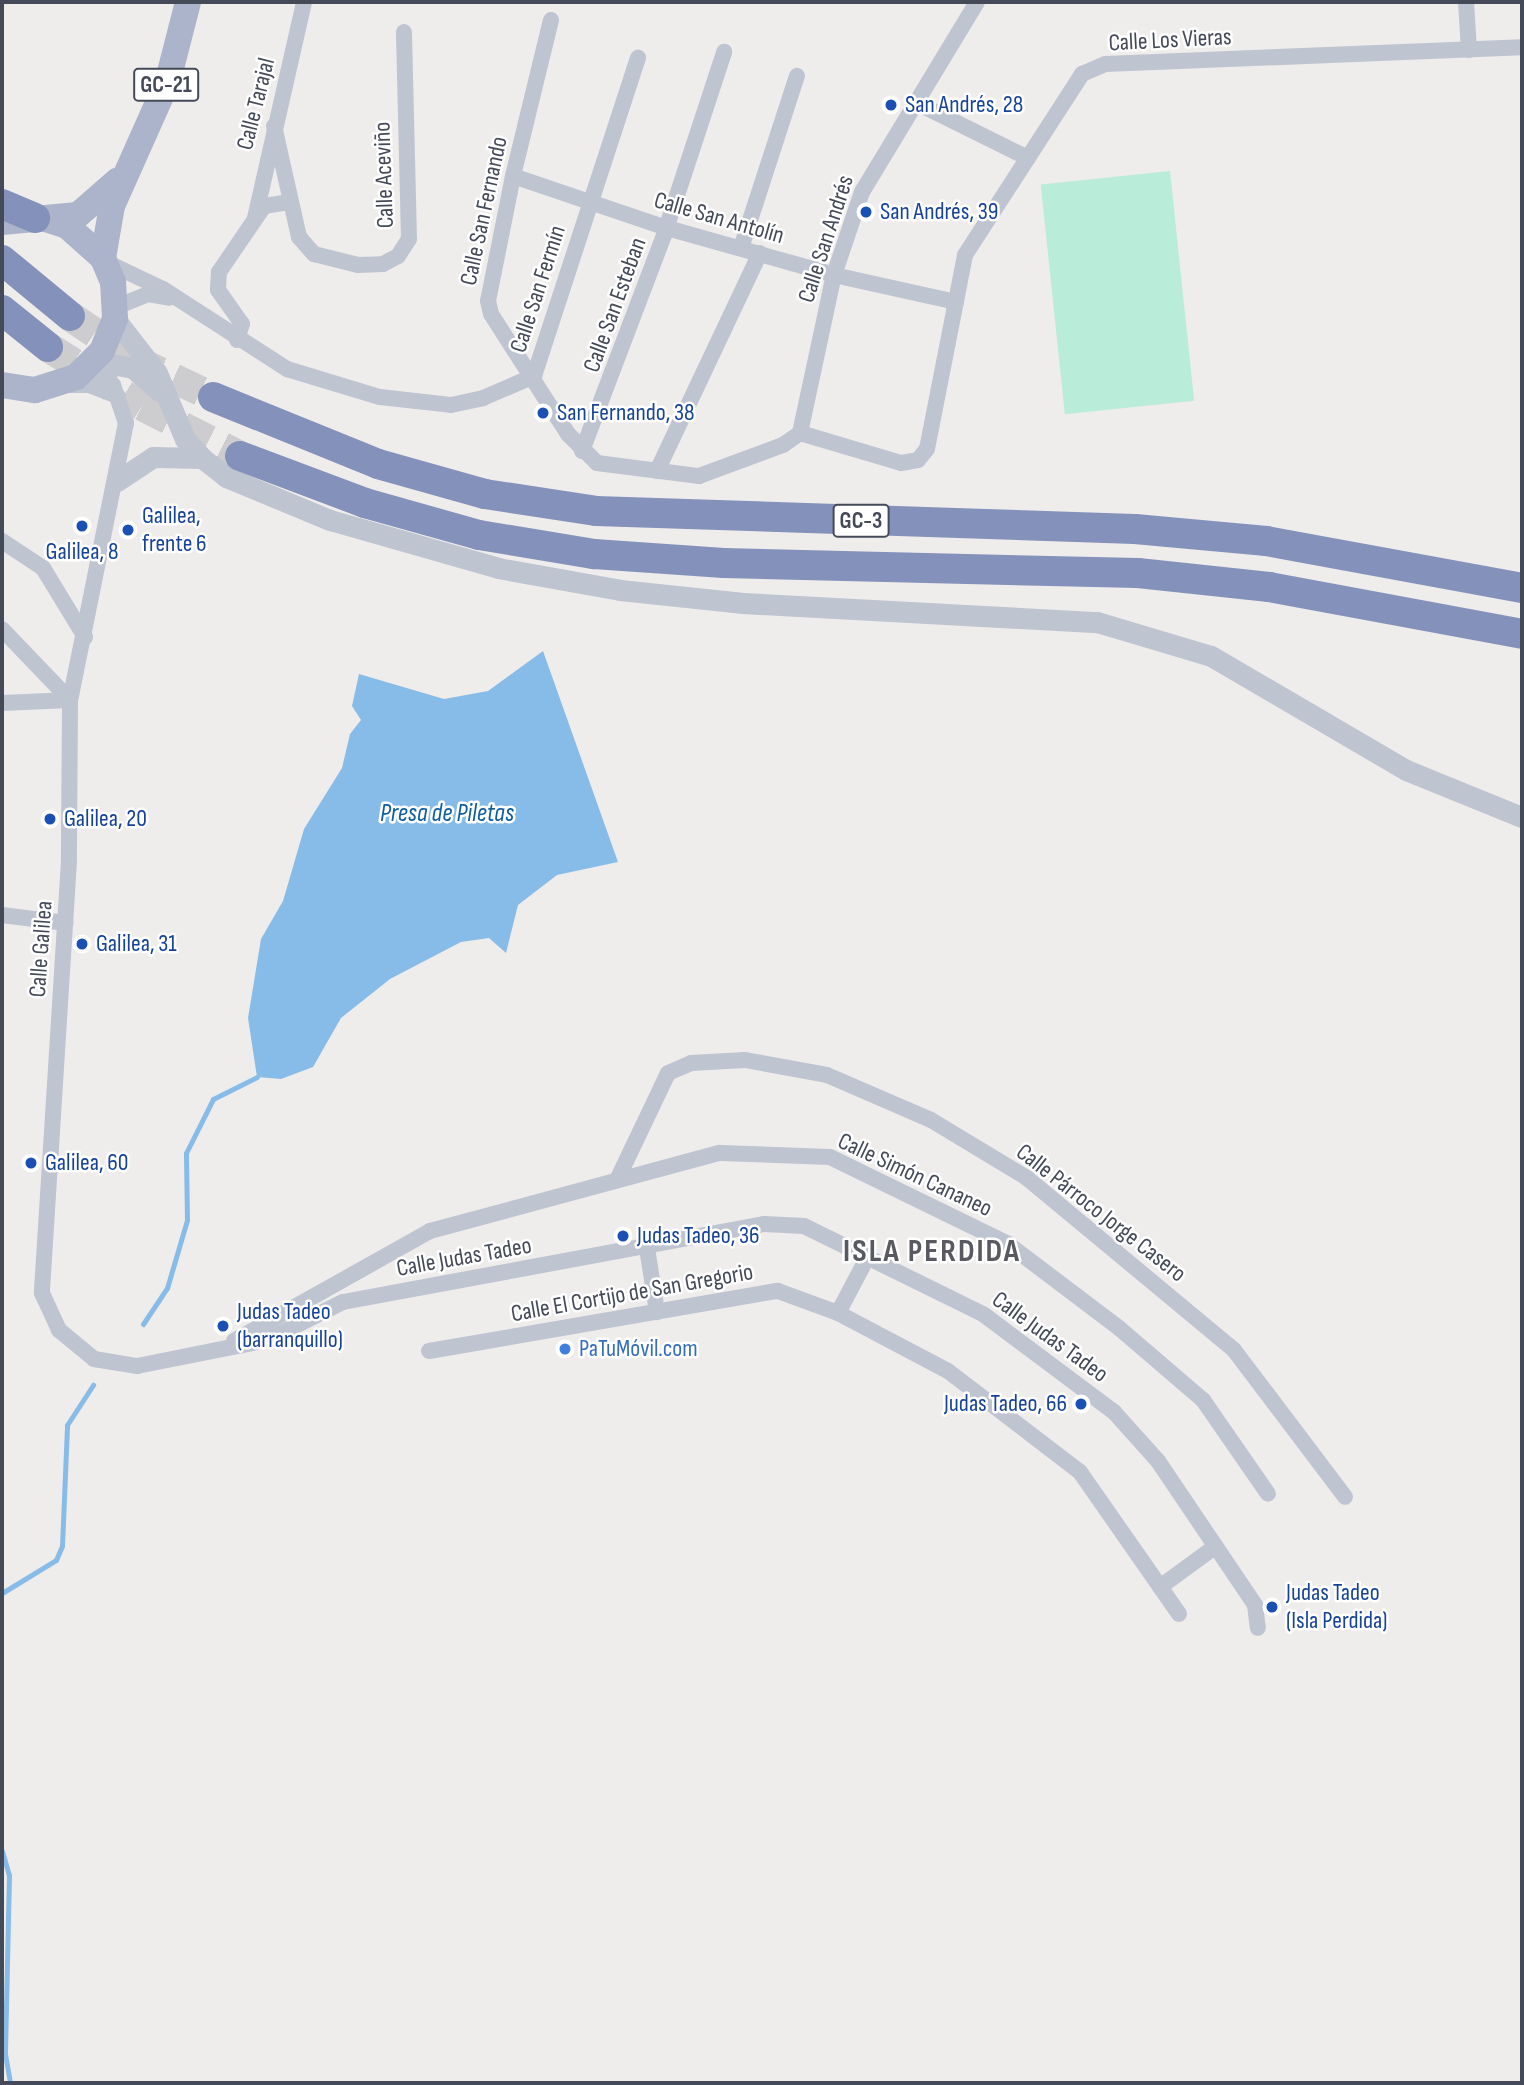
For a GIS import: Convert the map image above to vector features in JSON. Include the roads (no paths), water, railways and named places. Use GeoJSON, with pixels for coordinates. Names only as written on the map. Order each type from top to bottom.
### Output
{"type":"FeatureCollection","features":[{"type":"Feature","properties":{"kind":"highway"},"geometry":{"type":"LineString","coordinates":[[2,204],[40,219]]}},
{"type":"Feature","properties":{"kind":"highway"},"geometry":{"type":"LineString","coordinates":[[2,260],[70,316]]}},
{"type":"Feature","properties":{"kind":"highway"},"geometry":{"type":"LineString","coordinates":[[2,310],[48,347]]}},
{"type":"Feature","properties":{"kind":"highway","name":"GC-3"},"geometry":{"type":"LineString","coordinates":[[212,397],[378,464],[485,494],[596,511],[1135,529],[1266,541],[1522,588]]}},
{"type":"Feature","properties":{"kind":"highway","name":"GC-3"},"geometry":{"type":"LineString","coordinates":[[240,456],[403,514],[479,535],[594,554],[724,563],[1138,573],[1282,589],[1522,634]]}},
{"type":"Feature","properties":{"kind":"main road","name":"GC-21"},"geometry":{"type":"LineString","coordinates":[[115,313],[104,259],[113,206],[168,80],[188,2]]}},
{"type":"Feature","properties":{"kind":"main road","name":"GC-21"},"geometry":{"type":"LineString","coordinates":[[2,222],[87,211],[132,164]]}},
{"type":"Feature","properties":{"kind":"main road"},"geometry":{"type":"LineString","coordinates":[[40,219],[77,233],[104,259]]}},
{"type":"Feature","properties":{"kind":"main road"},"geometry":{"type":"LineString","coordinates":[[2,385],[36,390],[59,385],[92,363],[115,313]]}},
{"type":"Feature","properties":{"kind":"street","name":"Calle Tarajal"},"geometry":{"type":"LineString","coordinates":[[237,340],[242,324],[218,290],[217,279],[255,218],[304,2]]}},
{"type":"Feature","properties":{"kind":"street","name":"Calle San Andrés"},"geometry":{"type":"LineString","coordinates":[[800,433],[834,275],[870,175],[977,2]]}},
{"type":"Feature","properties":{"kind":"street"},"geometry":{"type":"LineString","coordinates":[[1465,2],[1469,50]]}},
{"type":"Feature","properties":{"kind":"street","name":"Calle San Fernando"},"geometry":{"type":"LineString","coordinates":[[551,20],[513,176],[488,301],[582,451]]}},
{"type":"Feature","properties":{"kind":"street","name":"Calle Aceviño"},"geometry":{"type":"LineString","coordinates":[[274,126],[299,237],[314,254],[334,261],[383,264],[409,239],[404,32]]}},
{"type":"Feature","properties":{"kind":"street","name":"Calle Los Vieras"},"geometry":{"type":"LineString","coordinates":[[800,433],[901,463],[918,460],[927,449],[965,255],[1082,74],[1105,64],[1522,47]]}},
{"type":"Feature","properties":{"kind":"street","name":"Calle San Esteban"},"geometry":{"type":"LineString","coordinates":[[582,451],[667,228],[724,52]]}},
{"type":"Feature","properties":{"kind":"street","name":"Calle San Fermín"},"geometry":{"type":"LineString","coordinates":[[104,259],[188,305],[237,340],[287,369],[320,380],[415,401],[451,405],[534,376],[638,58]]}},
{"type":"Feature","properties":{"kind":"street"},"geometry":{"type":"LineString","coordinates":[[741,248],[797,76]]}},
{"type":"Feature","properties":{"kind":"street"},"geometry":{"type":"LineString","coordinates":[[915,102],[1028,158]]}},
{"type":"Feature","properties":{"kind":"street","name":"Calle San Antolín"},"geometry":{"type":"LineString","coordinates":[[513,176],[667,228],[834,275],[956,302]]}},
{"type":"Feature","properties":{"kind":"street"},"geometry":{"type":"LineString","coordinates":[[255,218],[264,206],[289,202]]}},
{"type":"Feature","properties":{"kind":"street"},"geometry":{"type":"LineString","coordinates":[[657,471],[760,253]]}},
{"type":"Feature","properties":{"kind":"street","name":"Calle San Fermín"},"geometry":{"type":"LineString","coordinates":[[115,313],[148,294],[188,305]]}},
{"type":"Feature","properties":{"kind":"street"},"geometry":{"type":"LineString","coordinates":[[115,313],[157,373],[165,398],[185,439],[202,458],[226,477],[330,520],[536,576],[743,603],[1045,616],[1153,637],[1211,656],[1406,770],[1522,817]]}},
{"type":"Feature","properties":{"kind":"street"},"geometry":{"type":"LineString","coordinates":[[92,363],[133,368],[165,398]]}},
{"type":"Feature","properties":{"kind":"street"},"geometry":{"type":"LineString","coordinates":[[92,363],[118,396]]}},
{"type":"Feature","properties":{"kind":"street"},"geometry":{"type":"LineString","coordinates":[[59,385],[89,385],[118,396]]}},
{"type":"Feature","properties":{"kind":"street","name":"Calle Galilea"},"geometry":{"type":"LineString","coordinates":[[118,396],[127,423],[71,700],[65,923],[42,1293],[59,1330],[94,1359],[137,1366],[225,1345]]}},
{"type":"Feature","properties":{"kind":"street"},"geometry":{"type":"LineString","coordinates":[[582,451],[597,463],[699,476],[783,445],[800,433]]}},
{"type":"Feature","properties":{"kind":"street"},"geometry":{"type":"LineString","coordinates":[[117,481],[153,457],[202,458]]}},
{"type":"Feature","properties":{"kind":"street"},"geometry":{"type":"LineString","coordinates":[[2,541],[43,568],[85,637]]}},
{"type":"Feature","properties":{"kind":"street"},"geometry":{"type":"LineString","coordinates":[[2,629],[71,700]]}},
{"type":"Feature","properties":{"kind":"street"},"geometry":{"type":"LineString","coordinates":[[2,703],[71,700]]}},
{"type":"Feature","properties":{"kind":"street"},"geometry":{"type":"LineString","coordinates":[[2,915],[65,923]]}},
{"type":"Feature","properties":{"kind":"street","name":"Calle Párroco Jorge Casero"},"geometry":{"type":"LineString","coordinates":[[618,1178],[668,1073],[691,1063],[745,1060],[827,1075],[919,1115],[1027,1178],[1234,1350],[1345,1496]]}},
{"type":"Feature","properties":{"kind":"street","name":"Calle Simón Cananeo"},"geometry":{"type":"LineString","coordinates":[[225,1345],[430,1231],[618,1178],[720,1153],[772,1152],[830,1157],[900,1189],[1007,1244],[1119,1328],[1203,1400],[1268,1494]]}},
{"type":"Feature","properties":{"kind":"street","name":"Calle Judas Tadeo"},"geometry":{"type":"LineString","coordinates":[[225,1345],[267,1340],[342,1301],[647,1248],[764,1224],[804,1226],[984,1314],[1114,1412],[1158,1461],[1216,1546],[1255,1605],[1258,1628]]}},
{"type":"Feature","properties":{"kind":"street"},"geometry":{"type":"LineString","coordinates":[[647,1248],[657,1312]]}},
{"type":"Feature","properties":{"kind":"street"},"geometry":{"type":"LineString","coordinates":[[838,1313],[868,1256]]}},
{"type":"Feature","properties":{"kind":"street","name":"Calle El Cortijo de San Gregorio"},"geometry":{"type":"LineString","coordinates":[[429,1351],[778,1291],[838,1313],[948,1371],[1080,1472],[1179,1614]]}},
{"type":"Feature","properties":{"kind":"street"},"geometry":{"type":"LineString","coordinates":[[1160,1587],[1216,1546]]}},
{"type":"Feature","properties":{"kind":"water","name":"Presa de Piletas"},"geometry":{"type":"Polygon","coordinates":[[[543,651],[618,862],[557,875],[518,905],[506,953],[489,938],[461,942],[390,979],[341,1018],[313,1067],[281,1079],[257,1077],[248,1018],[261,939],[283,901],[304,829],[342,768],[350,734],[361,720],[352,706],[359,674],[444,699],[488,691],[543,651]]]}},
{"type":"Feature","properties":{"kind":"waterway"},"geometry":{"type":"LineString","coordinates":[[143,1324],[167,1288],[187,1220],[186,1153],[213,1099],[257,1077]]}},
{"type":"Feature","properties":{"kind":"waterway"},"geometry":{"type":"LineString","coordinates":[[2,1593],[56,1560],[62,1546],[67,1425],[93,1385]]}},
{"type":"Feature","properties":{"kind":"waterway"},"geometry":{"type":"LineString","coordinates":[[2,1851],[9,1875],[5,2054],[10,2083]]}},
{"type":"Feature","properties":{"kind":"tunnel"},"geometry":{"type":"LineString","coordinates":[[70,316],[133,359],[213,397]]}},
{"type":"Feature","properties":{"kind":"tunnel"},"geometry":{"type":"LineString","coordinates":[[48,347],[142,406],[240,456]]}},
{"type":"Feature","properties":{"kind":"place","name":"San Andrés, 28"},"geometry":{"type":"Point","coordinates":[891,105]}},
{"type":"Feature","properties":{"kind":"place","name":"San Andrés, 39"},"geometry":{"type":"Point","coordinates":[866,212]}},
{"type":"Feature","properties":{"kind":"place","name":"San Fernando, 38"},"geometry":{"type":"Point","coordinates":[543,413]}},
{"type":"Feature","properties":{"kind":"place","name":"Galilea, 8"},"geometry":{"type":"Point","coordinates":[82,526]}},
{"type":"Feature","properties":{"kind":"place","name":"Galilea, frente 6"},"geometry":{"type":"Point","coordinates":[128,530]}},
{"type":"Feature","properties":{"kind":"place","name":"Galilea, 20"},"geometry":{"type":"Point","coordinates":[50,819]}},
{"type":"Feature","properties":{"kind":"place","name":"Galilea, 31"},"geometry":{"type":"Point","coordinates":[82,944]}},
{"type":"Feature","properties":{"kind":"place","name":"Galilea, 60"},"geometry":{"type":"Point","coordinates":[31,1163]}},
{"type":"Feature","properties":{"kind":"place","name":"Judas Tadeo, 36"},"geometry":{"type":"Point","coordinates":[623,1236]}},
{"type":"Feature","properties":{"kind":"place","name":"Judas Tadeo (barranquillo)"},"geometry":{"type":"Point","coordinates":[223,1326]}},
{"type":"Feature","properties":{"kind":"place","name":"PaTuMóvil.com"},"geometry":{"type":"Point","coordinates":[565,1349]}},
{"type":"Feature","properties":{"kind":"place","name":"Judas Tadeo, 66"},"geometry":{"type":"Point","coordinates":[1081,1404]}},
{"type":"Feature","properties":{"kind":"place","name":"Judas Tadeo (Isla Perdida)"},"geometry":{"type":"Point","coordinates":[1272,1607]}},
{"type":"Feature","properties":{"kind":"district","name":"ISLA PERDIDA"},"geometry":{"type":"Point","coordinates":[932,1252]}}]}
